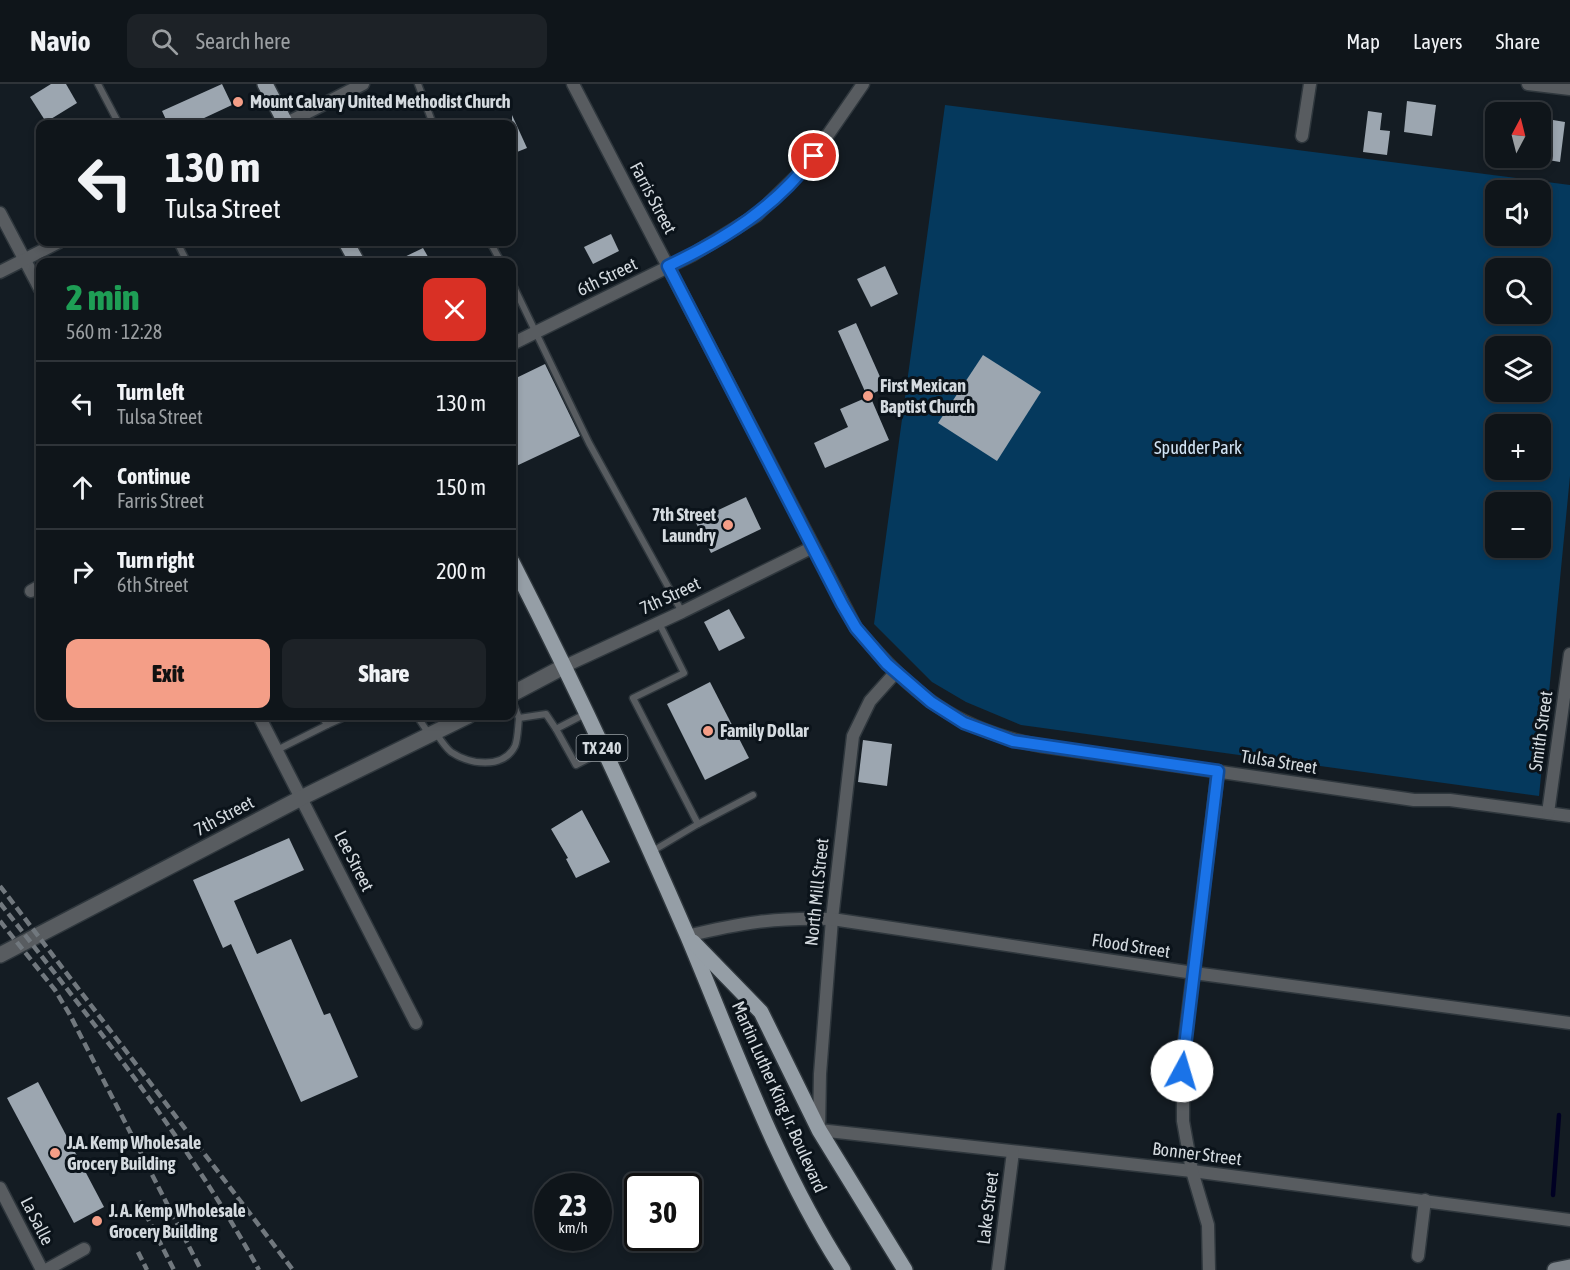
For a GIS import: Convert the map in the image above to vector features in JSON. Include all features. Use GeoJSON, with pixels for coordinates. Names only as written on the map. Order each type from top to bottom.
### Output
{"type":"FeatureCollection","features":[{"type":"Feature","properties":{"kind":"main road"},"geometry":{"type":"LineString","coordinates":[[265,84],[284,120]]}},
{"type":"Feature","properties":{"kind":"main road","name":"Martin Luther King Jr. Boulevard"},"geometry":{"type":"LineString","coordinates":[[516,570],[565,666],[604,751],[687,936],[752,1091],[820,1234],[843,1270]]}},
{"type":"Feature","properties":{"kind":"main road","name":"Martin Luther King Jr. Boulevard"},"geometry":{"type":"LineString","coordinates":[[687,936],[761,1012],[819,1130],[905,1270]]}},
{"type":"Feature","properties":{"kind":"main road"},"geometry":{"type":"LineString","coordinates":[[1556,1270],[1570,1267]]}},
{"type":"Feature","properties":{"kind":"street"},"geometry":{"type":"LineString","coordinates":[[294,120],[363,84]]}},
{"type":"Feature","properties":{"kind":"street","name":"Farris Street"},"geometry":{"type":"LineString","coordinates":[[573,84],[856,628],[896,672]]}},
{"type":"Feature","properties":{"kind":"street","name":"6th Street"},"geometry":{"type":"LineString","coordinates":[[516,342],[668,266],[748,221],[782,193],[814,156],[863,84]]}},
{"type":"Feature","properties":{"kind":"street"},"geometry":{"type":"LineString","coordinates":[[1302,136],[1310,84]]}},
{"type":"Feature","properties":{"kind":"street"},"geometry":{"type":"LineString","coordinates":[[1528,84],[1570,90]]}},
{"type":"Feature","properties":{"kind":"street"},"geometry":{"type":"LineString","coordinates":[[0,213],[36,281]]}},
{"type":"Feature","properties":{"kind":"street"},"geometry":{"type":"LineString","coordinates":[[0,272],[51,246]]}},
{"type":"Feature","properties":{"kind":"street","name":"7th Street"},"geometry":{"type":"LineString","coordinates":[[516,692],[813,547]]}},
{"type":"Feature","properties":{"kind":"street","name":"Smith Street"},"geometry":{"type":"LineString","coordinates":[[1548,813],[1570,654]]}},
{"type":"Feature","properties":{"kind":"street","name":"Tulsa Street"},"geometry":{"type":"LineString","coordinates":[[896,672],[954,718],[1013,741],[1414,800],[1450,800],[1570,816]]}},
{"type":"Feature","properties":{"kind":"street","name":"North Mill Street"},"geometry":{"type":"LineString","coordinates":[[819,1130],[819,1074],[832,919],[853,736],[870,701],[896,672]]}},
{"type":"Feature","properties":{"kind":"street","name":"Lee Street"},"geometry":{"type":"LineString","coordinates":[[261,720],[416,1023]]}},
{"type":"Feature","properties":{"kind":"street","name":"7th Street"},"geometry":{"type":"LineString","coordinates":[[0,955],[301,798],[460,720]]}},
{"type":"Feature","properties":{"kind":"street"},"geometry":{"type":"LineString","coordinates":[[1209,1270],[1208,1225],[1192,1172],[1184,1132],[1181,1089],[1183,1054],[1218,771]]}},
{"type":"Feature","properties":{"kind":"street","name":"Flood Street"},"geometry":{"type":"LineString","coordinates":[[687,936],[739,923],[784,918],[832,919],[1194,973],[1570,1023]]}},
{"type":"Feature","properties":{"kind":"street","name":"Bonner Street"},"geometry":{"type":"LineString","coordinates":[[819,1130],[1192,1172],[1570,1220]]}},
{"type":"Feature","properties":{"kind":"street","name":"Lake Street"},"geometry":{"type":"LineString","coordinates":[[998,1270],[1014,1152]]}},
{"type":"Feature","properties":{"kind":"street","name":"La Salle"},"geometry":{"type":"LineString","coordinates":[[0,1188],[44,1270]]}},
{"type":"Feature","properties":{"kind":"street"},"geometry":{"type":"LineString","coordinates":[[1418,1256],[1425,1200]]}},
{"type":"Feature","properties":{"kind":"street"},"geometry":{"type":"LineString","coordinates":[[44,1270],[84,1250]]}},
{"type":"Feature","properties":{"kind":"lane"},"geometry":{"type":"LineString","coordinates":[[99,84],[117,120]]}},
{"type":"Feature","properties":{"kind":"lane"},"geometry":{"type":"LineString","coordinates":[[417,84],[431,120]]}},
{"type":"Feature","properties":{"kind":"lane"},"geometry":{"type":"LineString","coordinates":[[516,291],[589,443],[682,612]]}},
{"type":"Feature","properties":{"kind":"lane"},"geometry":{"type":"LineString","coordinates":[[659,623],[684,673],[633,698],[698,824]]}},
{"type":"Feature","properties":{"kind":"lane"},"geometry":{"type":"LineString","coordinates":[[420,720],[449,751],[467,760],[490,763],[506,757],[515,745],[519,718],[516,711]]}},
{"type":"Feature","properties":{"kind":"lane"},"geometry":{"type":"LineString","coordinates":[[519,718],[546,714],[576,765],[604,751]]}},
{"type":"Feature","properties":{"kind":"lane"},"geometry":{"type":"LineString","coordinates":[[556,729],[587,714]]}},
{"type":"Feature","properties":{"kind":"lane"},"geometry":{"type":"LineString","coordinates":[[324,720],[327,725]]}},
{"type":"Feature","properties":{"kind":"lane"},"geometry":{"type":"LineString","coordinates":[[277,750],[338,720]]}},
{"type":"Feature","properties":{"kind":"lane"},"geometry":{"type":"LineString","coordinates":[[650,853],[753,795]]}},
{"type":"Feature","properties":{"kind":"green space","name":"Spudder Park"},"geometry":{"type":"Polygon","coordinates":[[[945,105],[1531,180],[1485,180],[1485,246],[1551,246],[1551,183],[1570,185],[1570,476],[1539,796],[1021,725],[966,702],[932,682],[874,624],[945,105]]]}},
{"type":"Feature","properties":{"kind":"building"},"geometry":{"type":"Polygon","coordinates":[[[51,84],[66,84],[77,103],[49,120],[45,120],[30,97],[51,84]]]}},
{"type":"Feature","properties":{"kind":"building"},"geometry":{"type":"Polygon","coordinates":[[[222,84],[232,105],[203,120],[166,120],[162,111],[222,84]]]}},
{"type":"Feature","properties":{"kind":"building"},"geometry":{"type":"Polygon","coordinates":[[[1407,101],[1436,105],[1432,136],[1404,132],[1407,101]]]}},
{"type":"Feature","properties":{"kind":"building"},"geometry":{"type":"Polygon","coordinates":[[[1368,111],[1382,113],[1380,130],[1390,131],[1387,155],[1363,152],[1368,111]]]}},
{"type":"Feature","properties":{"kind":"building"},"geometry":{"type":"Polygon","coordinates":[[[1551,120],[1565,122],[1560,162],[1551,160],[1551,120]]]}},
{"type":"Feature","properties":{"kind":"building"},"geometry":{"type":"Polygon","coordinates":[[[516,124],[527,148],[516,152],[516,124]]]}},
{"type":"Feature","properties":{"kind":"building"},"geometry":{"type":"Polygon","coordinates":[[[611,234],[619,251],[593,264],[584,247],[611,234]]]}},
{"type":"Feature","properties":{"kind":"building"},"geometry":{"type":"Polygon","coordinates":[[[423,248],[429,258],[402,258],[423,248]]]}},
{"type":"Feature","properties":{"kind":"building"},"geometry":{"type":"Polygon","coordinates":[[[885,266],[898,294],[871,307],[857,279],[885,266]]]}},
{"type":"Feature","properties":{"kind":"building"},"geometry":{"type":"Polygon","coordinates":[[[856,323],[885,388],[867,396],[838,331],[856,323]]]}},
{"type":"Feature","properties":{"kind":"building"},"geometry":{"type":"Polygon","coordinates":[[[983,355],[1041,392],[997,461],[938,423],[983,355]]]}},
{"type":"Feature","properties":{"kind":"building"},"geometry":{"type":"Polygon","coordinates":[[[545,364],[580,436],[516,466],[516,378],[545,364]]]}},
{"type":"Feature","properties":{"kind":"building","name":"First Mexican Baptist Church"},"geometry":{"type":"Polygon","coordinates":[[[870,396],[889,440],[825,468],[814,443],[848,427],[840,409],[870,396]]]}},
{"type":"Feature","properties":{"kind":"building","name":"7th Street Laundry"},"geometry":{"type":"Polygon","coordinates":[[[746,497],[761,529],[711,553],[695,521],[746,497]]]}},
{"type":"Feature","properties":{"kind":"building"},"geometry":{"type":"Polygon","coordinates":[[[729,609],[745,638],[719,651],[704,622],[729,609]]]}},
{"type":"Feature","properties":{"kind":"building","name":"Family Dollar"},"geometry":{"type":"Polygon","coordinates":[[[710,682],[749,758],[705,780],[667,704],[710,682]]]}},
{"type":"Feature","properties":{"kind":"building"},"geometry":{"type":"Polygon","coordinates":[[[863,740],[892,744],[887,786],[858,782],[863,740]]]}},
{"type":"Feature","properties":{"kind":"building"},"geometry":{"type":"Polygon","coordinates":[[[582,810],[610,862],[576,878],[566,859],[568,858],[551,829],[582,810]]]}},
{"type":"Feature","properties":{"kind":"building"},"geometry":{"type":"Polygon","coordinates":[[[289,838],[304,870],[234,901],[257,954],[291,939],[324,1015],[330,1013],[358,1077],[301,1102],[231,944],[223,948],[193,880],[289,838]]]}},
{"type":"Feature","properties":{"kind":"building","name":"J.A. Kemp Wholesale Grocery Building"},"geometry":{"type":"Polygon","coordinates":[[[38,1082],[104,1207],[74,1223],[7,1098],[38,1082]]]}},
{"type":"Feature","properties":{"kind":"waterway"},"geometry":{"type":"LineString","coordinates":[[1553,1195],[1559,1115]]}},
{"type":"Feature","properties":{"kind":"railway"},"geometry":{"type":"LineString","coordinates":[[0,886],[293,1270]]}},
{"type":"Feature","properties":{"kind":"railway"},"geometry":{"type":"LineString","coordinates":[[0,903],[170,1127],[231,1221],[259,1270]]}},
{"type":"Feature","properties":{"kind":"railway"},"geometry":{"type":"LineString","coordinates":[[0,921],[55,990],[70,1015],[201,1270]]}},
{"type":"Feature","properties":{"kind":"railway"},"geometry":{"type":"LineString","coordinates":[[139,1201],[174,1270]]}},
{"type":"Feature","properties":{"kind":"railway"},"geometry":{"type":"LineString","coordinates":[[138,1252],[147,1270]]}},
{"type":"Feature","properties":{"kind":"place","name":"Mount Calvary United Methodist Church"},"geometry":{"type":"Point","coordinates":[238,102]}},
{"type":"Feature","properties":{"kind":"place","name":"First Mexican Baptist Church"},"geometry":{"type":"Point","coordinates":[868,396]}},
{"type":"Feature","properties":{"kind":"place","name":"7th Street Laundry"},"geometry":{"type":"Point","coordinates":[728,525]}},
{"type":"Feature","properties":{"kind":"place","name":"Family Dollar"},"geometry":{"type":"Point","coordinates":[708,731]}},
{"type":"Feature","properties":{"kind":"place","name":"J.A. Kemp Wholesale Grocery Building"},"geometry":{"type":"Point","coordinates":[55,1153]}},
{"type":"Feature","properties":{"kind":"place","name":"J. A. Kemp Wholesale Grocery Building"},"geometry":{"type":"Point","coordinates":[97,1221]}},
{"type":"Feature","properties":{"kind":"route"},"geometry":{"type":"LineString","coordinates":[[814,156],[789,186],[758,215],[716,242],[668,266],[842,604],[856,628],[907,683],[954,718],[990,734],[1013,741],[1218,771],[1182,1071]]}}]}
